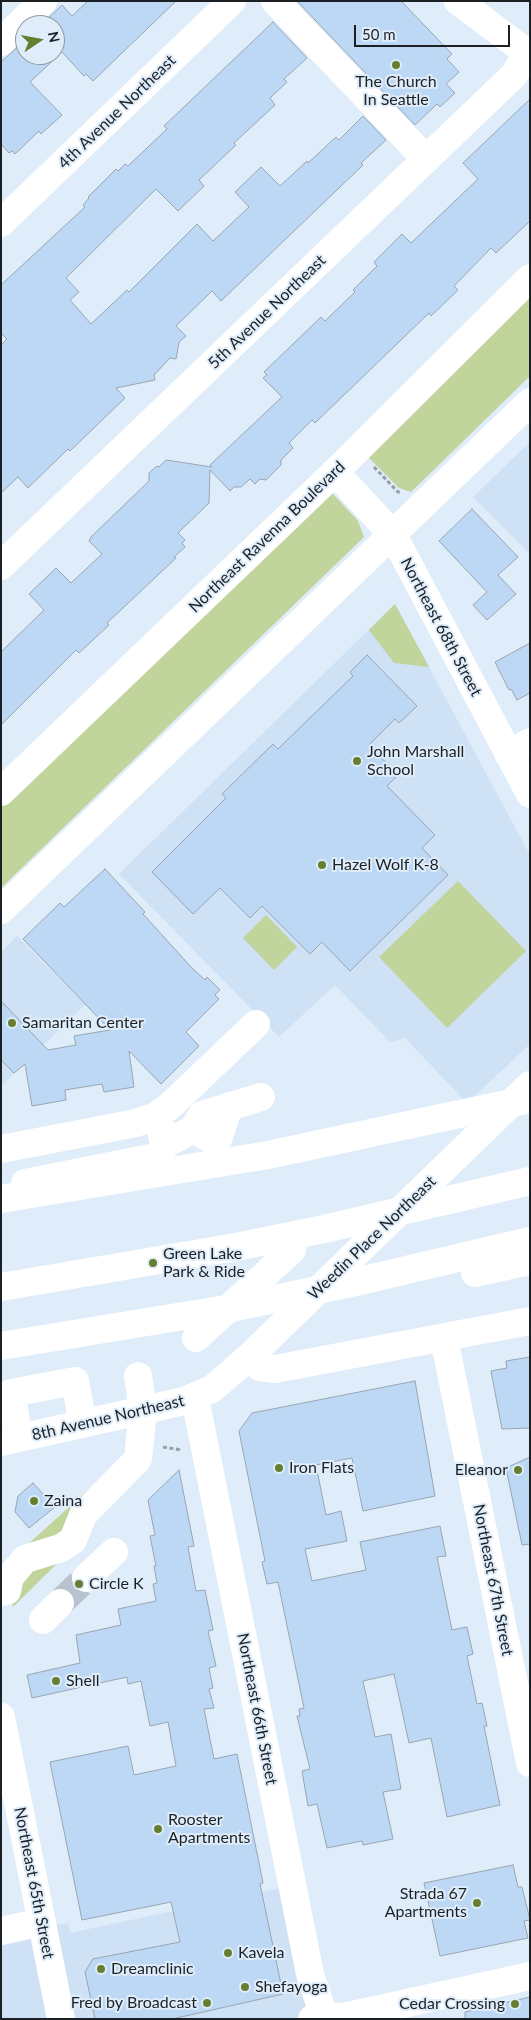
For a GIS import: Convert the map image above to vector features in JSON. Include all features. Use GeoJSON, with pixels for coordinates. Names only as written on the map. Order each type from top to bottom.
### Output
{"type":"FeatureCollection","features":[{"type":"Feature","properties":{"kind":"main road"},"geometry":{"type":"LineString","coordinates":[[1,42],[43,1]]}},
{"type":"Feature","properties":{"kind":"main road","name":"4th Avenue Northeast"},"geometry":{"type":"LineString","coordinates":[[1,224],[232,1]]}},
{"type":"Feature","properties":{"kind":"main road"},"geometry":{"type":"LineString","coordinates":[[275,1],[426,159]]}},
{"type":"Feature","properties":{"kind":"main road"},"geometry":{"type":"LineString","coordinates":[[458,1],[528,54]]}},
{"type":"Feature","properties":{"kind":"main road","name":"5th Avenue Northeast"},"geometry":{"type":"LineString","coordinates":[[1,566],[514,75],[528,54]]}},
{"type":"Feature","properties":{"kind":"main road","name":"Northeast Ravenna Boulevard"},"geometry":{"type":"LineString","coordinates":[[1,792],[335,472],[530,278]]}},
{"type":"Feature","properties":{"kind":"main road"},"geometry":{"type":"LineString","coordinates":[[1,910],[530,402]]}},
{"type":"Feature","properties":{"kind":"main road","name":"Northeast 68th Street"},"geometry":{"type":"LineString","coordinates":[[335,472],[393,534],[519,748],[530,794]]}},
{"type":"Feature","properties":{"kind":"main road"},"geometry":{"type":"LineString","coordinates":[[1,1149],[136,1123],[154,1117],[170,1106],[256,1024]]}},
{"type":"Feature","properties":{"kind":"main road"},"geometry":{"type":"LineString","coordinates":[[201,1077],[229,1106]]}},
{"type":"Feature","properties":{"kind":"main road","name":"Weedin Place Northeast"},"geometry":{"type":"LineString","coordinates":[[204,1394],[248,1358],[530,1085]]}},
{"type":"Feature","properties":{"kind":"main road"},"geometry":{"type":"LineString","coordinates":[[1,1188],[100,1167],[162,1151],[206,1134],[229,1106],[261,1097]]}},
{"type":"Feature","properties":{"kind":"main road"},"geometry":{"type":"LineString","coordinates":[[1,1199],[259,1157],[376,1134],[530,1099]]}},
{"type":"Feature","properties":{"kind":"main road"},"geometry":{"type":"LineString","coordinates":[[154,1117],[162,1129],[162,1151]]}},
{"type":"Feature","properties":{"kind":"main road"},"geometry":{"type":"LineString","coordinates":[[93,1131],[100,1167]]}},
{"type":"Feature","properties":{"kind":"main road"},"geometry":{"type":"LineString","coordinates":[[499,1189],[530,1175]]}},
{"type":"Feature","properties":{"kind":"main road"},"geometry":{"type":"LineString","coordinates":[[1,1287],[236,1247],[530,1181]]}},
{"type":"Feature","properties":{"kind":"main road"},"geometry":{"type":"LineString","coordinates":[[1,1346],[226,1309],[369,1279],[530,1241]]}},
{"type":"Feature","properties":{"kind":"main road"},"geometry":{"type":"LineString","coordinates":[[196,1338],[292,1250]]}},
{"type":"Feature","properties":{"kind":"main road"},"geometry":{"type":"LineString","coordinates":[[369,1279],[403,1289],[530,1261]]}},
{"type":"Feature","properties":{"kind":"main road"},"geometry":{"type":"LineString","coordinates":[[248,1358],[268,1369],[530,1321]]}},
{"type":"Feature","properties":{"kind":"main road"},"geometry":{"type":"LineString","coordinates":[[279,1328],[304,1352],[332,1358]]}},
{"type":"Feature","properties":{"kind":"main road","name":"Northeast 67th Street"},"geometry":{"type":"LineString","coordinates":[[444,1338],[530,1763]]}},
{"type":"Feature","properties":{"kind":"main road"},"geometry":{"type":"LineString","coordinates":[[4,1592],[10,1577],[19,1565],[29,1557],[67,1545],[77,1533],[83,1515],[138,1460],[143,1410],[138,1376]]}},
{"type":"Feature","properties":{"kind":"main road"},"geometry":{"type":"LineString","coordinates":[[10,1440],[12,1394],[75,1381],[83,1424]]}},
{"type":"Feature","properties":{"kind":"main road","name":"8th Avenue Northeast"},"geometry":{"type":"LineString","coordinates":[[10,1440],[204,1394]]}},
{"type":"Feature","properties":{"kind":"main road","name":"Northeast 66th Street"},"geometry":{"type":"LineString","coordinates":[[204,1394],[310,1974],[321,2018]]}},
{"type":"Feature","properties":{"kind":"main road"},"geometry":{"type":"LineString","coordinates":[[86,1578],[114,1552]]}},
{"type":"Feature","properties":{"kind":"main road","name":"Northeast 65th Street"},"geometry":{"type":"LineString","coordinates":[[1,1717],[6,1766],[42,1922],[61,2019]]}},
{"type":"Feature","properties":{"kind":"main road"},"geometry":{"type":"LineString","coordinates":[[1,1931],[42,1922]]}},
{"type":"Feature","properties":{"kind":"main road"},"geometry":{"type":"LineString","coordinates":[[321,2018],[348,2016],[530,1976]]}},
{"type":"Feature","properties":{"kind":"path"},"geometry":{"type":"LineString","coordinates":[[367,460],[398,492],[406,496]]}},
{"type":"Feature","properties":{"kind":"path"},"geometry":{"type":"LineString","coordinates":[[154,1445],[186,1451]]}},
{"type":"Feature","properties":{"kind":"shaded area"},"geometry":{"type":"Polygon","coordinates":[[[530,442],[530,554],[473,497],[530,442]]]}},
{"type":"Feature","properties":{"kind":"shaded area","name":"John Marshall School"},"geometry":{"type":"Polygon","coordinates":[[[395,604],[530,855],[530,1044],[467,1103],[405,1038],[390,1042],[335,985],[279,1037],[119,874],[395,604]]]}},
{"type":"Feature","properties":{"kind":"shaded area"},"geometry":{"type":"Polygon","coordinates":[[[17,936],[85,1005],[1,1086],[1,952],[17,936]]]}},
{"type":"Feature","properties":{"kind":"shaded area"},"geometry":{"type":"Polygon","coordinates":[[[281,1888],[302,1993],[313,2019],[1,2019],[1,1937],[68,1923],[70,1933],[281,1888]]]}},
{"type":"Feature","properties":{"kind":"green space"},"geometry":{"type":"Polygon","coordinates":[[[530,290],[530,376],[411,492],[399,488],[369,458],[366,448],[530,290]]]}},
{"type":"Feature","properties":{"kind":"green space"},"geometry":{"type":"Polygon","coordinates":[[[323,489],[333,494],[358,521],[364,537],[1,888],[1,801],[323,489]]]}},
{"type":"Feature","properties":{"kind":"green space"},"geometry":{"type":"Polygon","coordinates":[[[395,604],[429,667],[394,663],[369,630],[395,604]]]}},
{"type":"Feature","properties":{"kind":"green space"},"geometry":{"type":"Polygon","coordinates":[[[458,881],[526,951],[447,1028],[379,957],[458,881]]]}},
{"type":"Feature","properties":{"kind":"green space"},"geometry":{"type":"Polygon","coordinates":[[[266,915],[297,947],[274,970],[243,938],[266,915]]]}},
{"type":"Feature","properties":{"kind":"green space"},"geometry":{"type":"Polygon","coordinates":[[[89,1489],[88,1533],[13,1607],[5,1565],[89,1489]]]}},
{"type":"Feature","properties":{"kind":"building"},"geometry":{"type":"Polygon","coordinates":[[[88,1],[176,1],[93,81],[86,74],[84,76],[65,55],[65,15],[52,15],[62,5],[72,16],[88,1]]]}},
{"type":"Feature","properties":{"kind":"building","name":"The Church In Seattle"},"geometry":{"type":"Polygon","coordinates":[[[297,1],[401,1],[452,54],[447,59],[459,72],[446,84],[455,93],[440,107],[437,104],[415,125],[297,1]]]}},
{"type":"Feature","properties":{"kind":"building"},"geometry":{"type":"Polygon","coordinates":[[[273,22],[307,58],[284,79],[287,82],[270,98],[275,105],[234,143],[236,145],[199,180],[204,186],[178,211],[156,189],[66,278],[79,292],[70,300],[91,324],[127,290],[129,292],[197,224],[213,241],[249,207],[235,192],[261,167],[280,186],[336,137],[339,140],[363,116],[386,140],[361,163],[363,165],[221,301],[212,291],[176,326],[186,336],[179,342],[176,359],[170,358],[154,375],[155,380],[116,388],[125,398],[70,451],[68,449],[28,488],[18,477],[1,493],[1,345],[7,339],[1,333],[1,285],[85,207],[83,205],[88,197],[116,169],[118,171],[125,164],[128,166],[167,129],[164,126],[273,22]]]}},
{"type":"Feature","properties":{"kind":"building"},"geometry":{"type":"Polygon","coordinates":[[[15,49],[15,65],[48,65],[30,82],[62,115],[41,134],[39,131],[15,154],[12,151],[9,153],[1,144],[1,62],[15,49]]]}},
{"type":"Feature","properties":{"kind":"building"},"geometry":{"type":"Polygon","coordinates":[[[530,99],[530,221],[496,253],[491,248],[454,286],[458,290],[431,316],[429,313],[315,423],[312,420],[289,443],[293,448],[281,460],[281,465],[266,480],[260,479],[255,484],[250,479],[241,487],[234,487],[230,491],[210,470],[209,503],[178,533],[185,540],[182,543],[185,547],[174,557],[176,558],[107,623],[109,625],[79,653],[76,650],[1,725],[1,652],[44,610],[29,594],[56,568],[71,583],[102,554],[89,541],[91,537],[149,481],[149,473],[157,466],[159,467],[166,460],[212,467],[210,465],[282,397],[263,378],[267,375],[264,372],[321,317],[325,321],[355,292],[353,290],[377,266],[374,262],[402,234],[411,243],[478,179],[463,163],[530,99]]]}},
{"type":"Feature","properties":{"kind":"building"},"geometry":{"type":"Polygon","coordinates":[[[472,509],[518,557],[498,575],[516,594],[487,620],[473,605],[487,592],[439,541],[472,509]]]}},
{"type":"Feature","properties":{"kind":"building"},"geometry":{"type":"Polygon","coordinates":[[[530,643],[530,693],[517,700],[511,689],[509,690],[495,662],[530,643]]]}},
{"type":"Feature","properties":{"kind":"building"},"geometry":{"type":"Polygon","coordinates":[[[367,655],[417,706],[399,723],[395,719],[369,745],[398,775],[387,786],[435,835],[422,848],[448,875],[350,971],[322,942],[310,954],[262,906],[250,918],[220,888],[193,914],[152,872],[226,798],[222,794],[273,744],[278,749],[353,676],[350,672],[367,655]]]}},
{"type":"Feature","properties":{"kind":"building"},"geometry":{"type":"Polygon","coordinates":[[[105,869],[145,912],[143,914],[192,968],[205,980],[207,977],[220,990],[215,995],[219,999],[186,1032],[199,1046],[161,1084],[129,1051],[134,1087],[104,1092],[102,1084],[65,1090],[66,1100],[32,1106],[25,1064],[14,1073],[1,1060],[1,1001],[48,1050],[76,1045],[74,1036],[110,1030],[23,939],[60,903],[64,907],[105,869]]]}},
{"type":"Feature","properties":{"kind":"building"},"geometry":{"type":"Polygon","coordinates":[[[530,1357],[530,1428],[502,1429],[491,1371],[507,1368],[506,1361],[530,1357]]]}},
{"type":"Feature","properties":{"kind":"building"},"geometry":{"type":"Polygon","coordinates":[[[415,1381],[435,1496],[363,1511],[352,1458],[316,1465],[326,1515],[341,1511],[347,1541],[305,1549],[312,1581],[366,1570],[360,1542],[440,1526],[446,1556],[437,1557],[452,1630],[467,1627],[473,1654],[467,1656],[477,1704],[482,1703],[487,1726],[484,1726],[500,1805],[447,1817],[431,1738],[409,1743],[394,1674],[363,1681],[375,1737],[391,1734],[401,1789],[383,1792],[393,1839],[363,1845],[362,1841],[327,1848],[317,1804],[308,1806],[302,1771],[310,1769],[297,1716],[300,1716],[299,1709],[304,1708],[278,1582],[267,1584],[262,1562],[265,1561],[239,1431],[252,1413],[415,1381]]]}},
{"type":"Feature","properties":{"kind":"building"},"geometry":{"type":"Polygon","coordinates":[[[530,1457],[530,1544],[522,1545],[506,1468],[530,1457]]]}},
{"type":"Feature","properties":{"kind":"building"},"geometry":{"type":"Polygon","coordinates":[[[179,1470],[194,1546],[188,1547],[196,1591],[205,1590],[213,1630],[208,1631],[216,1666],[209,1668],[213,1688],[209,1689],[214,1708],[204,1709],[214,1759],[237,1754],[263,1883],[260,1884],[283,1994],[172,2019],[95,2019],[85,1972],[93,1959],[180,1942],[171,1902],[82,1920],[50,1762],[128,1746],[134,1775],[176,1766],[168,1722],[150,1726],[141,1681],[128,1684],[127,1677],[32,1698],[27,1675],[80,1663],[76,1635],[121,1625],[118,1609],[156,1601],[153,1584],[157,1583],[154,1566],[156,1566],[150,1536],[155,1535],[148,1500],[179,1470]]]}},
{"type":"Feature","properties":{"kind":"building","name":"Zaina"},"geometry":{"type":"Polygon","coordinates":[[[33,1483],[55,1507],[29,1528],[15,1512],[18,1496],[33,1483]]]}},
{"type":"Feature","properties":{"kind":"building"},"geometry":{"type":"Polygon","coordinates":[[[71,1581],[75,1589],[83,1593],[75,1601],[71,1592],[63,1588],[71,1581]]]}},
{"type":"Feature","properties":{"kind":"building","name":"Strada 67 Apartments"},"geometry":{"type":"Polygon","coordinates":[[[513,1865],[518,1887],[522,1887],[530,1920],[524,1921],[528,1938],[440,1956],[424,1883],[513,1865]]]}},
{"type":"Feature","properties":{"kind":"building","name":"Cedar Crossing"},"geometry":{"type":"Polygon","coordinates":[[[530,1997],[530,2019],[465,2019],[465,2012],[530,1997]]]}},
{"type":"Feature","properties":{"kind":"tunnel"},"geometry":{"type":"LineString","coordinates":[[60,1603],[86,1578]]}},
{"type":"Feature","properties":{"kind":"place","name":"The Church In Seattle"},"geometry":{"type":"Point","coordinates":[396,65]}},
{"type":"Feature","properties":{"kind":"place","name":"John Marshall School"},"geometry":{"type":"Point","coordinates":[357,761]}},
{"type":"Feature","properties":{"kind":"place","name":"Hazel Wolf K-8"},"geometry":{"type":"Point","coordinates":[322,865]}},
{"type":"Feature","properties":{"kind":"place","name":"Samaritan Center"},"geometry":{"type":"Point","coordinates":[12,1023]}},
{"type":"Feature","properties":{"kind":"place","name":"Green Lake Park & Ride"},"geometry":{"type":"Point","coordinates":[153,1263]}},
{"type":"Feature","properties":{"kind":"place","name":"Iron Flats"},"geometry":{"type":"Point","coordinates":[279,1468]}},
{"type":"Feature","properties":{"kind":"place","name":"Eleanor"},"geometry":{"type":"Point","coordinates":[518,1470]}},
{"type":"Feature","properties":{"kind":"place","name":"Zaina"},"geometry":{"type":"Point","coordinates":[34,1501]}},
{"type":"Feature","properties":{"kind":"place","name":"Circle K"},"geometry":{"type":"Point","coordinates":[79,1584]}},
{"type":"Feature","properties":{"kind":"place","name":"Shell"},"geometry":{"type":"Point","coordinates":[56,1681]}},
{"type":"Feature","properties":{"kind":"place","name":"Rooster Apartments"},"geometry":{"type":"Point","coordinates":[158,1829]}},
{"type":"Feature","properties":{"kind":"place","name":"Strada 67 Apartments"},"geometry":{"type":"Point","coordinates":[477,1903]}},
{"type":"Feature","properties":{"kind":"place","name":"Kavela"},"geometry":{"type":"Point","coordinates":[228,1953]}},
{"type":"Feature","properties":{"kind":"place","name":"Dreamclinic"},"geometry":{"type":"Point","coordinates":[101,1969]}},
{"type":"Feature","properties":{"kind":"place","name":"Shefayoga"},"geometry":{"type":"Point","coordinates":[245,1987]}},
{"type":"Feature","properties":{"kind":"place","name":"Fred by Broadcast"},"geometry":{"type":"Point","coordinates":[207,2003]}},
{"type":"Feature","properties":{"kind":"place","name":"Cedar Crossing"},"geometry":{"type":"Point","coordinates":[515,2004]}}]}
